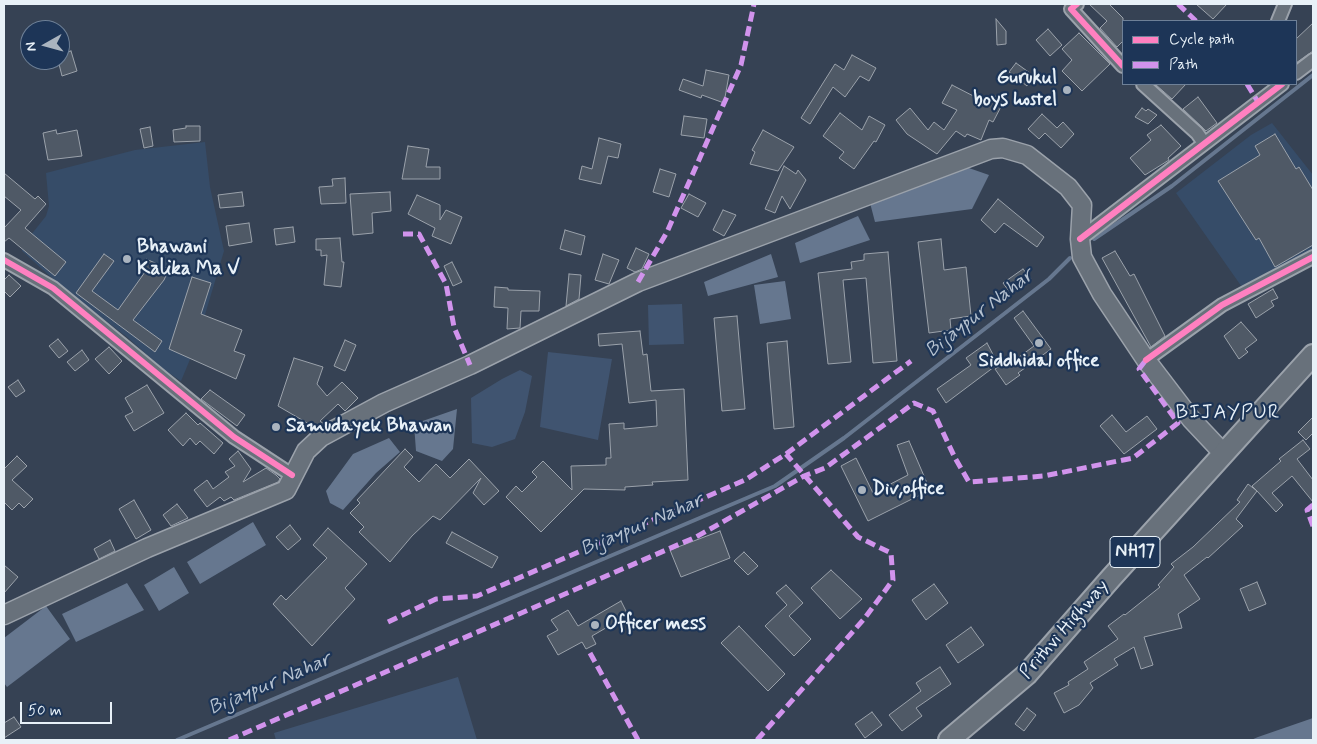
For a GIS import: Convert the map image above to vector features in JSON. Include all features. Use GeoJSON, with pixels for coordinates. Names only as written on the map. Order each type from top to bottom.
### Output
{"type":"FeatureCollection","features":[{"type":"Feature","properties":{"kind":"highway","name":"Prithvi Highway"},"geometry":{"type":"LineString","coordinates":[[949,740],[1027,674],[1313,354]]}},
{"type":"Feature","properties":{"kind":"main road"},"geometry":{"type":"LineString","coordinates":[[4,615],[146,548],[286,490],[292,474],[306,451],[321,437],[384,403],[470,365],[638,282],[978,153],[1003,148],[1018,151],[1039,163],[1068,187],[1082,205],[1080,239],[1082,257],[1102,294],[1146,360],[1191,419],[1224,454]]}},
{"type":"Feature","properties":{"kind":"street"},"geometry":{"type":"LineString","coordinates":[[1077,4],[1072,9],[1076,15],[1122,65]]}},
{"type":"Feature","properties":{"kind":"street"},"geometry":{"type":"LineString","coordinates":[[1278,20],[1285,4]]}},
{"type":"Feature","properties":{"kind":"street"},"geometry":{"type":"LineString","coordinates":[[1297,72],[1313,60]]}},
{"type":"Feature","properties":{"kind":"street"},"geometry":{"type":"LineString","coordinates":[[1144,85],[1197,133],[1204,143]]}},
{"type":"Feature","properties":{"kind":"street"},"geometry":{"type":"LineString","coordinates":[[1080,239],[1281,85]]}},
{"type":"Feature","properties":{"kind":"street"},"geometry":{"type":"LineString","coordinates":[[1146,360],[1222,305],[1313,257]]}},
{"type":"Feature","properties":{"kind":"street"},"geometry":{"type":"LineString","coordinates":[[4,260],[53,288],[234,437],[292,474]]}},
{"type":"Feature","properties":{"kind":"shaded area"},"geometry":{"type":"Polygon","coordinates":[[[1272,123],[1313,175],[1313,251],[1244,290],[1176,193],[1251,135],[1272,123]]]}},
{"type":"Feature","properties":{"kind":"shaded area","name":"Bhawani Kalika Ma V"},"geometry":{"type":"Polygon","coordinates":[[[205,142],[210,187],[224,251],[196,345],[181,381],[163,369],[127,337],[62,287],[22,251],[23,245],[46,216],[49,206],[46,173],[135,150],[205,142]]]}},
{"type":"Feature","properties":{"kind":"shaded area"},"geometry":{"type":"Polygon","coordinates":[[[966,167],[989,175],[972,209],[875,222],[869,199],[966,167]]]}},
{"type":"Feature","properties":{"kind":"shaded area"},"geometry":{"type":"Polygon","coordinates":[[[858,216],[870,240],[800,263],[795,243],[858,216]]]}},
{"type":"Feature","properties":{"kind":"shaded area"},"geometry":{"type":"Polygon","coordinates":[[[771,254],[778,277],[708,296],[704,282],[771,254]]]}},
{"type":"Feature","properties":{"kind":"shaded area"},"geometry":{"type":"Polygon","coordinates":[[[785,281],[791,319],[760,324],[754,285],[785,281]]]}},
{"type":"Feature","properties":{"kind":"shaded area"},"geometry":{"type":"Polygon","coordinates":[[[682,304],[684,344],[649,345],[648,305],[682,304]]]}},
{"type":"Feature","properties":{"kind":"shaded area"},"geometry":{"type":"Polygon","coordinates":[[[548,352],[612,359],[598,440],[540,427],[548,352]]]}},
{"type":"Feature","properties":{"kind":"shaded area"},"geometry":{"type":"Polygon","coordinates":[[[520,370],[532,376],[525,412],[515,439],[492,447],[472,443],[471,398],[520,370]]]}},
{"type":"Feature","properties":{"kind":"shaded area"},"geometry":{"type":"Polygon","coordinates":[[[457,409],[453,449],[442,461],[416,451],[414,424],[457,409]]]}},
{"type":"Feature","properties":{"kind":"shaded area"},"geometry":{"type":"Polygon","coordinates":[[[389,438],[400,452],[376,473],[343,510],[330,503],[326,491],[353,454],[389,438]]]}},
{"type":"Feature","properties":{"kind":"shaded area"},"geometry":{"type":"Polygon","coordinates":[[[253,522],[266,545],[200,584],[187,562],[253,522]]]}},
{"type":"Feature","properties":{"kind":"shaded area"},"geometry":{"type":"Polygon","coordinates":[[[174,567],[189,593],[159,611],[144,585],[174,567]]]}},
{"type":"Feature","properties":{"kind":"shaded area"},"geometry":{"type":"Polygon","coordinates":[[[127,583],[144,610],[76,642],[62,614],[127,583]]]}},
{"type":"Feature","properties":{"kind":"shaded area"},"geometry":{"type":"Polygon","coordinates":[[[46,606],[70,639],[7,687],[4,683],[4,638],[46,606]]]}},
{"type":"Feature","properties":{"kind":"shaded area"},"geometry":{"type":"Polygon","coordinates":[[[458,677],[477,740],[276,740],[274,733],[458,677]]]}},
{"type":"Feature","properties":{"kind":"shaded area"},"geometry":{"type":"Polygon","coordinates":[[[1313,718],[1313,740],[1251,740],[1258,737],[1313,718]]]}},
{"type":"Feature","properties":{"kind":"building"},"geometry":{"type":"Polygon","coordinates":[[[1089,4],[1109,4],[1123,18],[1122,42],[1117,47],[1100,28],[1107,21],[1089,4]]]}},
{"type":"Feature","properties":{"kind":"building"},"geometry":{"type":"Polygon","coordinates":[[[1196,4],[1227,4],[1213,19],[1196,4]]]}},
{"type":"Feature","properties":{"kind":"building"},"geometry":{"type":"Polygon","coordinates":[[[996,19],[1006,31],[1006,44],[997,45],[996,19]]]}},
{"type":"Feature","properties":{"kind":"building"},"geometry":{"type":"Polygon","coordinates":[[[1313,23],[1313,51],[1297,62],[1297,38],[1313,23]]]}},
{"type":"Feature","properties":{"kind":"building"},"geometry":{"type":"Polygon","coordinates":[[[1048,29],[1062,45],[1050,56],[1036,40],[1048,29]]]}},
{"type":"Feature","properties":{"kind":"building"},"geometry":{"type":"Polygon","coordinates":[[[1079,33],[1110,64],[1082,91],[1062,71],[1072,60],[1062,49],[1079,33]]]}},
{"type":"Feature","properties":{"kind":"building"},"geometry":{"type":"Polygon","coordinates":[[[70,51],[77,71],[62,76],[60,70],[70,70],[70,51]]]}},
{"type":"Feature","properties":{"kind":"building"},"geometry":{"type":"Polygon","coordinates":[[[852,55],[876,68],[869,81],[860,76],[845,97],[833,87],[810,124],[801,118],[835,64],[844,70],[852,55]]]}},
{"type":"Feature","properties":{"kind":"building"},"geometry":{"type":"Polygon","coordinates":[[[1016,63],[1034,76],[1027,86],[1009,72],[1016,63]]]}},
{"type":"Feature","properties":{"kind":"building"},"geometry":{"type":"Polygon","coordinates":[[[706,70],[729,75],[724,103],[702,95],[701,98],[679,90],[683,79],[703,86],[706,70]]]}},
{"type":"Feature","properties":{"kind":"building"},"geometry":{"type":"Polygon","coordinates":[[[952,85],[991,104],[995,96],[1004,101],[993,122],[989,120],[981,140],[967,134],[965,137],[956,131],[937,154],[907,134],[896,120],[910,108],[928,130],[934,122],[944,130],[957,110],[942,103],[952,85]]]}},
{"type":"Feature","properties":{"kind":"building"},"geometry":{"type":"Polygon","coordinates":[[[1156,85],[1185,85],[1172,99],[1156,85]]]}},
{"type":"Feature","properties":{"kind":"building"},"geometry":{"type":"Polygon","coordinates":[[[1198,97],[1217,123],[1206,131],[1183,109],[1198,97]]]}},
{"type":"Feature","properties":{"kind":"building"},"geometry":{"type":"Polygon","coordinates":[[[1142,108],[1146,111],[1148,109],[1157,115],[1148,124],[1135,117],[1142,108]]]}},
{"type":"Feature","properties":{"kind":"building"},"geometry":{"type":"Polygon","coordinates":[[[840,113],[862,130],[869,116],[885,125],[876,142],[874,141],[854,169],[839,158],[844,152],[823,136],[840,113]]]}},
{"type":"Feature","properties":{"kind":"building"},"geometry":{"type":"Polygon","coordinates":[[[1042,114],[1057,128],[1063,122],[1074,134],[1061,148],[1045,133],[1039,139],[1028,129],[1042,114]]]}},
{"type":"Feature","properties":{"kind":"building"},"geometry":{"type":"Polygon","coordinates":[[[684,116],[707,119],[704,138],[681,135],[684,116]]]}},
{"type":"Feature","properties":{"kind":"building"},"geometry":{"type":"Polygon","coordinates":[[[1161,125],[1181,146],[1168,158],[1169,160],[1145,175],[1130,158],[1151,140],[1147,135],[1161,125]]]}},
{"type":"Feature","properties":{"kind":"building"},"geometry":{"type":"Polygon","coordinates":[[[186,126],[200,126],[200,141],[174,142],[173,130],[186,128],[186,126]]]}},
{"type":"Feature","properties":{"kind":"building"},"geometry":{"type":"Polygon","coordinates":[[[150,127],[153,146],[144,148],[140,129],[150,127]]]}},
{"type":"Feature","properties":{"kind":"building"},"geometry":{"type":"Polygon","coordinates":[[[56,130],[57,134],[77,130],[82,156],[48,160],[43,133],[56,130]]]}},
{"type":"Feature","properties":{"kind":"building"},"geometry":{"type":"Polygon","coordinates":[[[763,130],[794,147],[778,171],[750,164],[755,152],[752,150],[763,130]]]}},
{"type":"Feature","properties":{"kind":"building"},"geometry":{"type":"Polygon","coordinates":[[[1275,134],[1296,169],[1299,167],[1313,190],[1313,245],[1275,267],[1259,238],[1256,240],[1218,181],[1260,155],[1255,146],[1275,134]]]}},
{"type":"Feature","properties":{"kind":"building"},"geometry":{"type":"Polygon","coordinates":[[[599,138],[621,144],[618,158],[608,156],[601,184],[579,179],[582,166],[592,169],[599,138]]]}},
{"type":"Feature","properties":{"kind":"building"},"geometry":{"type":"Polygon","coordinates":[[[408,146],[429,149],[426,167],[440,167],[440,179],[402,179],[408,146]]]}},
{"type":"Feature","properties":{"kind":"building"},"geometry":{"type":"Polygon","coordinates":[[[784,166],[796,174],[798,170],[806,180],[790,209],[782,196],[775,213],[765,209],[784,166]]]}},
{"type":"Feature","properties":{"kind":"building"},"geometry":{"type":"Polygon","coordinates":[[[660,169],[676,174],[669,197],[653,192],[660,169]]]}},
{"type":"Feature","properties":{"kind":"building"},"geometry":{"type":"Polygon","coordinates":[[[4,173],[35,199],[38,196],[46,204],[25,228],[66,262],[55,276],[9,238],[4,242],[4,228],[21,210],[4,196],[4,173]]]}},
{"type":"Feature","properties":{"kind":"building"},"geometry":{"type":"Polygon","coordinates":[[[345,178],[346,203],[321,204],[319,187],[333,186],[332,179],[345,178]]]}},
{"type":"Feature","properties":{"kind":"building"},"geometry":{"type":"Polygon","coordinates":[[[242,192],[244,206],[220,208],[218,195],[242,192]]]}},
{"type":"Feature","properties":{"kind":"building"},"geometry":{"type":"Polygon","coordinates":[[[390,192],[391,211],[372,213],[373,233],[353,235],[350,194],[390,192]]]}},
{"type":"Feature","properties":{"kind":"building"},"geometry":{"type":"Polygon","coordinates":[[[689,194],[706,203],[698,217],[681,208],[689,194]]]}},
{"type":"Feature","properties":{"kind":"building"},"geometry":{"type":"Polygon","coordinates":[[[417,195],[440,205],[440,220],[446,210],[462,217],[451,244],[432,236],[435,228],[408,214],[417,195]]]}},
{"type":"Feature","properties":{"kind":"building"},"geometry":{"type":"Polygon","coordinates":[[[998,199],[1044,237],[1037,247],[1004,223],[995,233],[981,220],[998,199]]]}},
{"type":"Feature","properties":{"kind":"building"},"geometry":{"type":"Polygon","coordinates":[[[723,210],[736,215],[724,236],[713,230],[723,210]]]}},
{"type":"Feature","properties":{"kind":"building"},"geometry":{"type":"Polygon","coordinates":[[[249,223],[252,242],[229,246],[226,226],[249,223]]]}},
{"type":"Feature","properties":{"kind":"building"},"geometry":{"type":"Polygon","coordinates":[[[293,227],[295,242],[276,245],[274,229],[293,227]]]}},
{"type":"Feature","properties":{"kind":"building"},"geometry":{"type":"Polygon","coordinates":[[[565,230],[585,236],[581,255],[560,249],[565,230]]]}},
{"type":"Feature","properties":{"kind":"building"},"geometry":{"type":"Polygon","coordinates":[[[340,238],[342,262],[344,262],[341,287],[324,285],[327,255],[321,256],[321,250],[316,250],[316,239],[340,238]]]}},
{"type":"Feature","properties":{"kind":"building"},"geometry":{"type":"Polygon","coordinates":[[[941,239],[944,270],[966,267],[971,316],[950,319],[951,330],[929,333],[918,242],[941,239]]]}},
{"type":"Feature","properties":{"kind":"building"},"geometry":{"type":"Polygon","coordinates":[[[636,248],[649,254],[642,269],[635,272],[627,268],[636,248]]]}},
{"type":"Feature","properties":{"kind":"building"},"geometry":{"type":"Polygon","coordinates":[[[1115,251],[1130,276],[1134,274],[1165,336],[1151,347],[1102,258],[1115,251]]]}},
{"type":"Feature","properties":{"kind":"building"},"geometry":{"type":"Polygon","coordinates":[[[888,252],[897,361],[873,363],[866,278],[843,280],[851,362],[828,364],[818,273],[852,269],[851,262],[864,260],[864,254],[888,252]]]}},
{"type":"Feature","properties":{"kind":"building"},"geometry":{"type":"Polygon","coordinates":[[[104,254],[114,261],[92,291],[118,310],[145,272],[141,271],[146,259],[169,269],[164,280],[133,320],[162,341],[155,352],[76,293],[104,254]]]}},
{"type":"Feature","properties":{"kind":"building"},"geometry":{"type":"Polygon","coordinates":[[[603,254],[619,260],[609,284],[595,280],[603,254]]]}},
{"type":"Feature","properties":{"kind":"building"},"geometry":{"type":"Polygon","coordinates":[[[452,262],[462,282],[453,286],[444,266],[452,262]]]}},
{"type":"Feature","properties":{"kind":"building"},"geometry":{"type":"Polygon","coordinates":[[[1023,269],[1031,279],[1011,294],[1003,283],[1023,269]]]}},
{"type":"Feature","properties":{"kind":"building"},"geometry":{"type":"Polygon","coordinates":[[[569,274],[581,275],[579,299],[566,306],[569,274]]]}},
{"type":"Feature","properties":{"kind":"building"},"geometry":{"type":"Polygon","coordinates":[[[9,275],[21,286],[10,297],[4,291],[4,280],[9,275]]]}},
{"type":"Feature","properties":{"kind":"building"},"geometry":{"type":"Polygon","coordinates":[[[192,277],[211,283],[201,314],[242,330],[234,351],[245,355],[236,379],[169,349],[192,277]]]}},
{"type":"Feature","properties":{"kind":"building"},"geometry":{"type":"Polygon","coordinates":[[[495,287],[508,288],[508,290],[540,291],[539,311],[521,311],[520,328],[507,329],[508,308],[494,307],[495,287]]]}},
{"type":"Feature","properties":{"kind":"building"},"geometry":{"type":"Polygon","coordinates":[[[1273,289],[1278,298],[1271,301],[1274,306],[1256,318],[1248,304],[1273,289]]]}},
{"type":"Feature","properties":{"kind":"building","name":"Siddhidal office"},"geometry":{"type":"Polygon","coordinates":[[[1023,311],[1051,349],[1018,373],[1020,375],[1006,385],[995,369],[1009,360],[1011,363],[1034,346],[1014,318],[1023,311]]]}},
{"type":"Feature","properties":{"kind":"building"},"geometry":{"type":"Polygon","coordinates":[[[737,316],[745,409],[722,411],[714,318],[737,316]]]}},
{"type":"Feature","properties":{"kind":"building"},"geometry":{"type":"Polygon","coordinates":[[[1241,322],[1257,340],[1245,349],[1248,352],[1239,359],[1224,336],[1241,322]]]}},
{"type":"Feature","properties":{"kind":"building"},"geometry":{"type":"Polygon","coordinates":[[[640,331],[643,355],[647,354],[651,391],[684,389],[688,480],[652,482],[653,485],[625,487],[625,490],[584,489],[541,532],[506,497],[516,486],[522,492],[537,477],[532,472],[543,461],[572,490],[571,466],[606,465],[606,458],[611,458],[609,424],[624,423],[624,429],[657,426],[656,400],[629,403],[622,344],[599,346],[598,334],[640,331]]]}},
{"type":"Feature","properties":{"kind":"building"},"geometry":{"type":"Polygon","coordinates":[[[58,339],[68,351],[59,358],[49,346],[58,339]]]}},
{"type":"Feature","properties":{"kind":"building"},"geometry":{"type":"Polygon","coordinates":[[[345,340],[356,345],[345,371],[334,366],[345,340]]]}},
{"type":"Feature","properties":{"kind":"building"},"geometry":{"type":"Polygon","coordinates":[[[787,341],[794,427],[774,429],[767,343],[787,341]]]}},
{"type":"Feature","properties":{"kind":"building"},"geometry":{"type":"Polygon","coordinates":[[[987,343],[998,364],[946,403],[937,389],[971,365],[966,358],[987,343]]]}},
{"type":"Feature","properties":{"kind":"building"},"geometry":{"type":"Polygon","coordinates":[[[109,347],[122,361],[109,374],[95,359],[109,347]]]}},
{"type":"Feature","properties":{"kind":"building"},"geometry":{"type":"Polygon","coordinates":[[[82,350],[89,360],[75,371],[67,362],[82,350]]]}},
{"type":"Feature","properties":{"kind":"building"},"geometry":{"type":"Polygon","coordinates":[[[294,358],[323,367],[317,384],[327,396],[342,382],[358,398],[345,411],[338,404],[320,421],[324,424],[313,430],[307,426],[309,424],[278,406],[294,358]]]}},
{"type":"Feature","properties":{"kind":"building"},"geometry":{"type":"Polygon","coordinates":[[[18,380],[25,391],[16,397],[8,387],[18,380]]]}},
{"type":"Feature","properties":{"kind":"building"},"geometry":{"type":"Polygon","coordinates":[[[147,385],[164,413],[134,431],[125,416],[133,412],[125,398],[147,385]]]}},
{"type":"Feature","properties":{"kind":"building"},"geometry":{"type":"Polygon","coordinates":[[[210,390],[245,415],[237,426],[201,399],[210,390]]]}},
{"type":"Feature","properties":{"kind":"building"},"geometry":{"type":"Polygon","coordinates":[[[186,413],[198,425],[200,423],[223,443],[214,454],[200,441],[196,445],[190,438],[183,446],[168,430],[186,413]]]}},
{"type":"Feature","properties":{"kind":"building"},"geometry":{"type":"Polygon","coordinates":[[[1112,415],[1126,432],[1147,416],[1157,429],[1124,454],[1100,426],[1112,415]]]}},
{"type":"Feature","properties":{"kind":"building"},"geometry":{"type":"Polygon","coordinates":[[[1313,417],[1313,433],[1306,440],[1298,432],[1313,417]]]}},
{"type":"Feature","properties":{"kind":"building"},"geometry":{"type":"Polygon","coordinates":[[[1303,440],[1310,449],[1297,459],[1313,480],[1313,502],[1292,476],[1272,493],[1283,505],[1276,512],[1252,486],[1281,461],[1279,459],[1303,440]]]}},
{"type":"Feature","properties":{"kind":"building"},"geometry":{"type":"Polygon","coordinates":[[[909,441],[930,490],[868,521],[841,466],[856,458],[873,493],[908,475],[897,445],[909,441]]]}},
{"type":"Feature","properties":{"kind":"building"},"geometry":{"type":"Polygon","coordinates":[[[405,449],[413,457],[404,467],[419,482],[436,464],[450,478],[469,459],[499,491],[484,505],[473,493],[481,478],[440,520],[433,516],[412,536],[390,562],[359,532],[364,527],[350,513],[360,503],[357,500],[405,449]]]}},
{"type":"Feature","properties":{"kind":"building"},"geometry":{"type":"Polygon","coordinates":[[[238,451],[251,469],[243,482],[266,468],[280,479],[278,482],[234,500],[231,497],[224,501],[220,497],[207,507],[194,490],[207,480],[213,489],[229,477],[225,472],[235,466],[229,459],[238,451]]]}},
{"type":"Feature","properties":{"kind":"building"},"geometry":{"type":"Polygon","coordinates":[[[17,456],[27,466],[12,480],[33,499],[24,508],[19,503],[12,510],[4,502],[4,469],[17,456]]]}},
{"type":"Feature","properties":{"kind":"building"},"geometry":{"type":"Polygon","coordinates":[[[1248,484],[1257,491],[1236,519],[1243,526],[1208,558],[1184,575],[1200,599],[1178,614],[1182,628],[1144,637],[1153,665],[1141,669],[1134,647],[1114,659],[1118,665],[1090,683],[1093,688],[1079,705],[1064,713],[1054,693],[1069,685],[1068,682],[1088,669],[1084,662],[1118,639],[1108,626],[1160,587],[1158,585],[1174,567],[1171,564],[1193,547],[1240,502],[1237,500],[1248,484]]]}},
{"type":"Feature","properties":{"kind":"building"},"geometry":{"type":"Polygon","coordinates":[[[134,500],[151,530],[136,539],[119,509],[134,500]]]}},
{"type":"Feature","properties":{"kind":"building"},"geometry":{"type":"Polygon","coordinates":[[[177,504],[188,518],[171,526],[163,515],[177,504]]]}},
{"type":"Feature","properties":{"kind":"building"},"geometry":{"type":"Polygon","coordinates":[[[290,525],[301,539],[288,550],[276,537],[290,525]]]}},
{"type":"Feature","properties":{"kind":"building"},"geometry":{"type":"Polygon","coordinates":[[[328,528],[367,564],[345,588],[355,599],[312,646],[273,604],[281,595],[286,600],[327,558],[313,545],[328,528]]]}},
{"type":"Feature","properties":{"kind":"building"},"geometry":{"type":"Polygon","coordinates":[[[720,531],[730,558],[681,577],[670,550],[720,531]]]}},
{"type":"Feature","properties":{"kind":"building"},"geometry":{"type":"Polygon","coordinates":[[[452,532],[498,557],[492,568],[446,543],[452,532]]]}},
{"type":"Feature","properties":{"kind":"building"},"geometry":{"type":"Polygon","coordinates":[[[110,540],[115,551],[99,559],[94,549],[110,540]]]}},
{"type":"Feature","properties":{"kind":"building"},"geometry":{"type":"Polygon","coordinates":[[[744,552],[758,566],[748,575],[734,561],[744,552]]]}},
{"type":"Feature","properties":{"kind":"building"},"geometry":{"type":"Polygon","coordinates":[[[4,565],[18,577],[4,593],[4,565]]]}},
{"type":"Feature","properties":{"kind":"building"},"geometry":{"type":"Polygon","coordinates":[[[831,570],[862,599],[840,619],[811,588],[831,570]]]}},
{"type":"Feature","properties":{"kind":"building"},"geometry":{"type":"Polygon","coordinates":[[[1257,582],[1266,604],[1249,611],[1240,589],[1257,582]]]}},
{"type":"Feature","properties":{"kind":"building"},"geometry":{"type":"Polygon","coordinates":[[[934,584],[948,603],[926,620],[912,600],[934,584]]]}},
{"type":"Feature","properties":{"kind":"building"},"geometry":{"type":"Polygon","coordinates":[[[786,585],[803,603],[789,616],[811,639],[794,656],[765,626],[787,605],[776,593],[786,585]]]}},
{"type":"Feature","properties":{"kind":"building","name":"Officer mess"},"geometry":{"type":"Polygon","coordinates":[[[621,601],[628,615],[592,636],[596,644],[586,649],[582,642],[558,655],[547,636],[558,630],[551,620],[568,610],[578,626],[621,601]]]}},
{"type":"Feature","properties":{"kind":"building"},"geometry":{"type":"Polygon","coordinates":[[[739,626],[785,674],[768,691],[721,643],[739,626]]]}},
{"type":"Feature","properties":{"kind":"building"},"geometry":{"type":"Polygon","coordinates":[[[971,627],[984,645],[958,663],[946,645],[971,627]]]}},
{"type":"Feature","properties":{"kind":"building"},"geometry":{"type":"Polygon","coordinates":[[[940,667],[951,684],[916,708],[922,716],[902,731],[889,715],[921,691],[916,683],[940,667]]]}},
{"type":"Feature","properties":{"kind":"building"},"geometry":{"type":"Polygon","coordinates":[[[1027,708],[1036,715],[1024,731],[1015,724],[1027,708]]]}},
{"type":"Feature","properties":{"kind":"building"},"geometry":{"type":"Polygon","coordinates":[[[872,712],[882,725],[865,738],[855,724],[872,712]]]}},
{"type":"Feature","properties":{"kind":"building"},"geometry":{"type":"Polygon","coordinates":[[[14,717],[21,727],[4,738],[4,723],[14,717]]]}},
{"type":"Feature","properties":{"kind":"waterway","name":"Bijaypur Nahar"},"geometry":{"type":"LineString","coordinates":[[1094,239],[1172,186],[1313,75]]}},
{"type":"Feature","properties":{"kind":"waterway","name":"Bijaypur Nahar"},"geometry":{"type":"LineString","coordinates":[[177,740],[775,486],[844,438],[1049,279],[1070,258]]}},
{"type":"Feature","properties":{"kind":"marked path"},"geometry":{"type":"LineString","coordinates":[[638,282],[667,232],[741,65],[754,4]]}},
{"type":"Feature","properties":{"kind":"marked path"},"geometry":{"type":"LineString","coordinates":[[1178,4],[1195,20]]}},
{"type":"Feature","properties":{"kind":"marked path"},"geometry":{"type":"LineString","coordinates":[[1248,85],[1258,102]]}},
{"type":"Feature","properties":{"kind":"marked path"},"geometry":{"type":"LineString","coordinates":[[403,234],[419,234],[446,284],[454,327],[470,365]]}},
{"type":"Feature","properties":{"kind":"marked path"},"geometry":{"type":"LineString","coordinates":[[229,740],[696,537],[804,476],[825,468],[914,403],[933,411],[955,458],[969,482],[1044,476],[1133,458],[1178,423],[1139,369],[1146,360]]}},
{"type":"Feature","properties":{"kind":"marked path"},"geometry":{"type":"LineString","coordinates":[[388,622],[436,599],[477,596],[745,480],[786,454],[911,361]]}},
{"type":"Feature","properties":{"kind":"marked path"},"geometry":{"type":"LineString","coordinates":[[757,740],[864,619],[893,580],[891,553],[858,537],[786,454]]}},
{"type":"Feature","properties":{"kind":"marked path"},"geometry":{"type":"LineString","coordinates":[[1313,505],[1307,510],[1313,526]]}},
{"type":"Feature","properties":{"kind":"marked path"},"geometry":{"type":"LineString","coordinates":[[590,653],[638,740]]}},
{"type":"Feature","properties":{"kind":"cycle path"},"geometry":{"type":"LineString","coordinates":[[1077,4],[1071,9],[1122,65]]}},
{"type":"Feature","properties":{"kind":"cycle path"},"geometry":{"type":"LineString","coordinates":[[1080,239],[1281,85]]}},
{"type":"Feature","properties":{"kind":"cycle path"},"geometry":{"type":"LineString","coordinates":[[1146,360],[1222,305],[1313,257]]}},
{"type":"Feature","properties":{"kind":"cycle path"},"geometry":{"type":"LineString","coordinates":[[4,260],[53,288],[234,437],[292,475]]}},
{"type":"Feature","properties":{"kind":"place","name":"Gurukul boys hostel"},"geometry":{"type":"Point","coordinates":[1067,90]}},
{"type":"Feature","properties":{"kind":"place","name":"Bhawani Kalika Ma V"},"geometry":{"type":"Point","coordinates":[127,259]}},
{"type":"Feature","properties":{"kind":"place","name":"Siddhidal office"},"geometry":{"type":"Point","coordinates":[1039,343]}},
{"type":"Feature","properties":{"kind":"place","name":"Samudayek Bhawan"},"geometry":{"type":"Point","coordinates":[276,427]}},
{"type":"Feature","properties":{"kind":"place","name":"Div,office"},"geometry":{"type":"Point","coordinates":[862,490]}},
{"type":"Feature","properties":{"kind":"place","name":"Officer mess"},"geometry":{"type":"Point","coordinates":[595,625]}},
{"type":"Feature","properties":{"kind":"district","name":"BIJAYPUR"},"geometry":{"type":"Point","coordinates":[1228,414]}}]}
